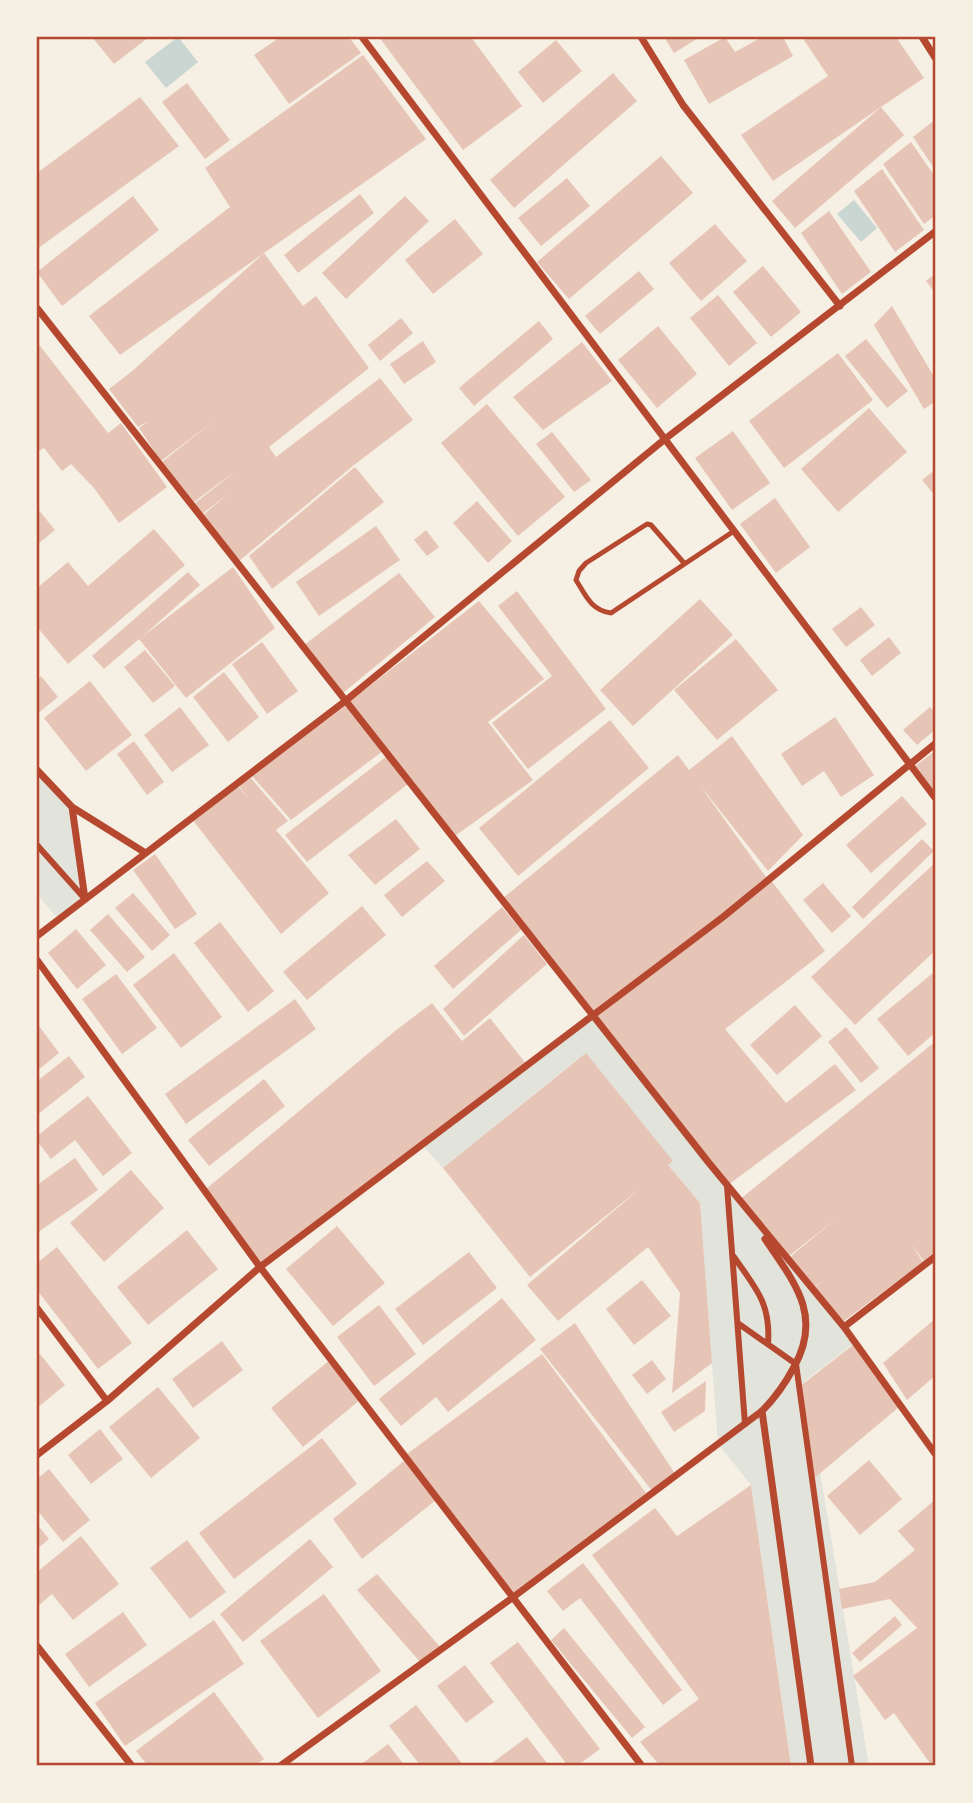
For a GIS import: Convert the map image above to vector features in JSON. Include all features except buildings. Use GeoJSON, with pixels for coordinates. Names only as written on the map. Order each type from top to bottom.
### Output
{"type":"FeatureCollection","features":[{"type":"Feature","properties":{"kind":"street"},"geometry":{"type":"LineString","coordinates":[[362,37],[936,799]]}},
{"type":"Feature","properties":{"kind":"street"},"geometry":{"type":"LineString","coordinates":[[641,37],[683,105],[840,306]]}},
{"type":"Feature","properties":{"kind":"street"},"geometry":{"type":"LineString","coordinates":[[922,37],[936,59]]}},
{"type":"Feature","properties":{"kind":"street"},"geometry":{"type":"LineString","coordinates":[[37,936],[144,852],[345,702],[665,439],[936,231]]}},
{"type":"Feature","properties":{"kind":"street"},"geometry":{"type":"LineString","coordinates":[[37,308],[727,1186],[844,1326],[936,1455]]}},
{"type":"Feature","properties":{"kind":"street"},"geometry":{"type":"LineString","coordinates":[[37,1455],[107,1401],[260,1267],[723,917],[936,743]]}},
{"type":"Feature","properties":{"kind":"street"},"geometry":{"type":"LineString","coordinates":[[37,770],[72,807],[144,852]]}},
{"type":"Feature","properties":{"kind":"street"},"geometry":{"type":"LineString","coordinates":[[72,807],[85,899]]}},
{"type":"Feature","properties":{"kind":"street"},"geometry":{"type":"LineString","coordinates":[[37,845],[85,899]]}},
{"type":"Feature","properties":{"kind":"street"},"geometry":{"type":"LineString","coordinates":[[37,960],[260,1267],[642,1766]]}},
{"type":"Feature","properties":{"kind":"street"},"geometry":{"type":"LineString","coordinates":[[727,1186],[745,1423]]}},
{"type":"Feature","properties":{"kind":"street"},"geometry":{"type":"LineString","coordinates":[[280,1766],[512,1598],[762,1411],[796,1364],[807,1335],[802,1299],[796,1286],[746,1209]]}},
{"type":"Feature","properties":{"kind":"street"},"geometry":{"type":"LineString","coordinates":[[733,1256],[766,1308],[769,1323],[768,1343]]}},
{"type":"Feature","properties":{"kind":"street"},"geometry":{"type":"LineString","coordinates":[[844,1326],[936,1256]]}},
{"type":"Feature","properties":{"kind":"street"},"geometry":{"type":"LineString","coordinates":[[37,1308],[107,1401]]}},
{"type":"Feature","properties":{"kind":"street"},"geometry":{"type":"LineString","coordinates":[[739,1324],[796,1364],[852,1766]]}},
{"type":"Feature","properties":{"kind":"street"},"geometry":{"type":"LineString","coordinates":[[762,1411],[811,1766]]}},
{"type":"Feature","properties":{"kind":"street"},"geometry":{"type":"LineString","coordinates":[[37,1646],[132,1766]]}},
{"type":"Feature","properties":{"kind":"lane"},"geometry":{"type":"LineString","coordinates":[[684,564],[651,525],[647,524],[586,563],[576,580],[591,605],[600,611],[611,613],[734,531]]}},
{"type":"Feature","properties":{"kind":"shaded area"},"geometry":{"type":"Polygon","coordinates":[[[178,37],[198,62],[166,88],[145,62],[178,37]]]}},
{"type":"Feature","properties":{"kind":"shaded area"},"geometry":{"type":"Polygon","coordinates":[[[854,200],[877,228],[861,242],[837,214],[854,200]]]}},
{"type":"Feature","properties":{"kind":"shaded area"},"geometry":{"type":"Polygon","coordinates":[[[37,770],[72,807],[85,899],[58,919],[37,894],[37,770]]]}},
{"type":"Feature","properties":{"kind":"shaded area"},"geometry":{"type":"Polygon","coordinates":[[[593,1016],[853,1344],[805,1381],[869,1766],[791,1766],[751,1485],[718,1444],[700,1203],[578,1059],[443,1168],[422,1145],[593,1016]]]}}]}
